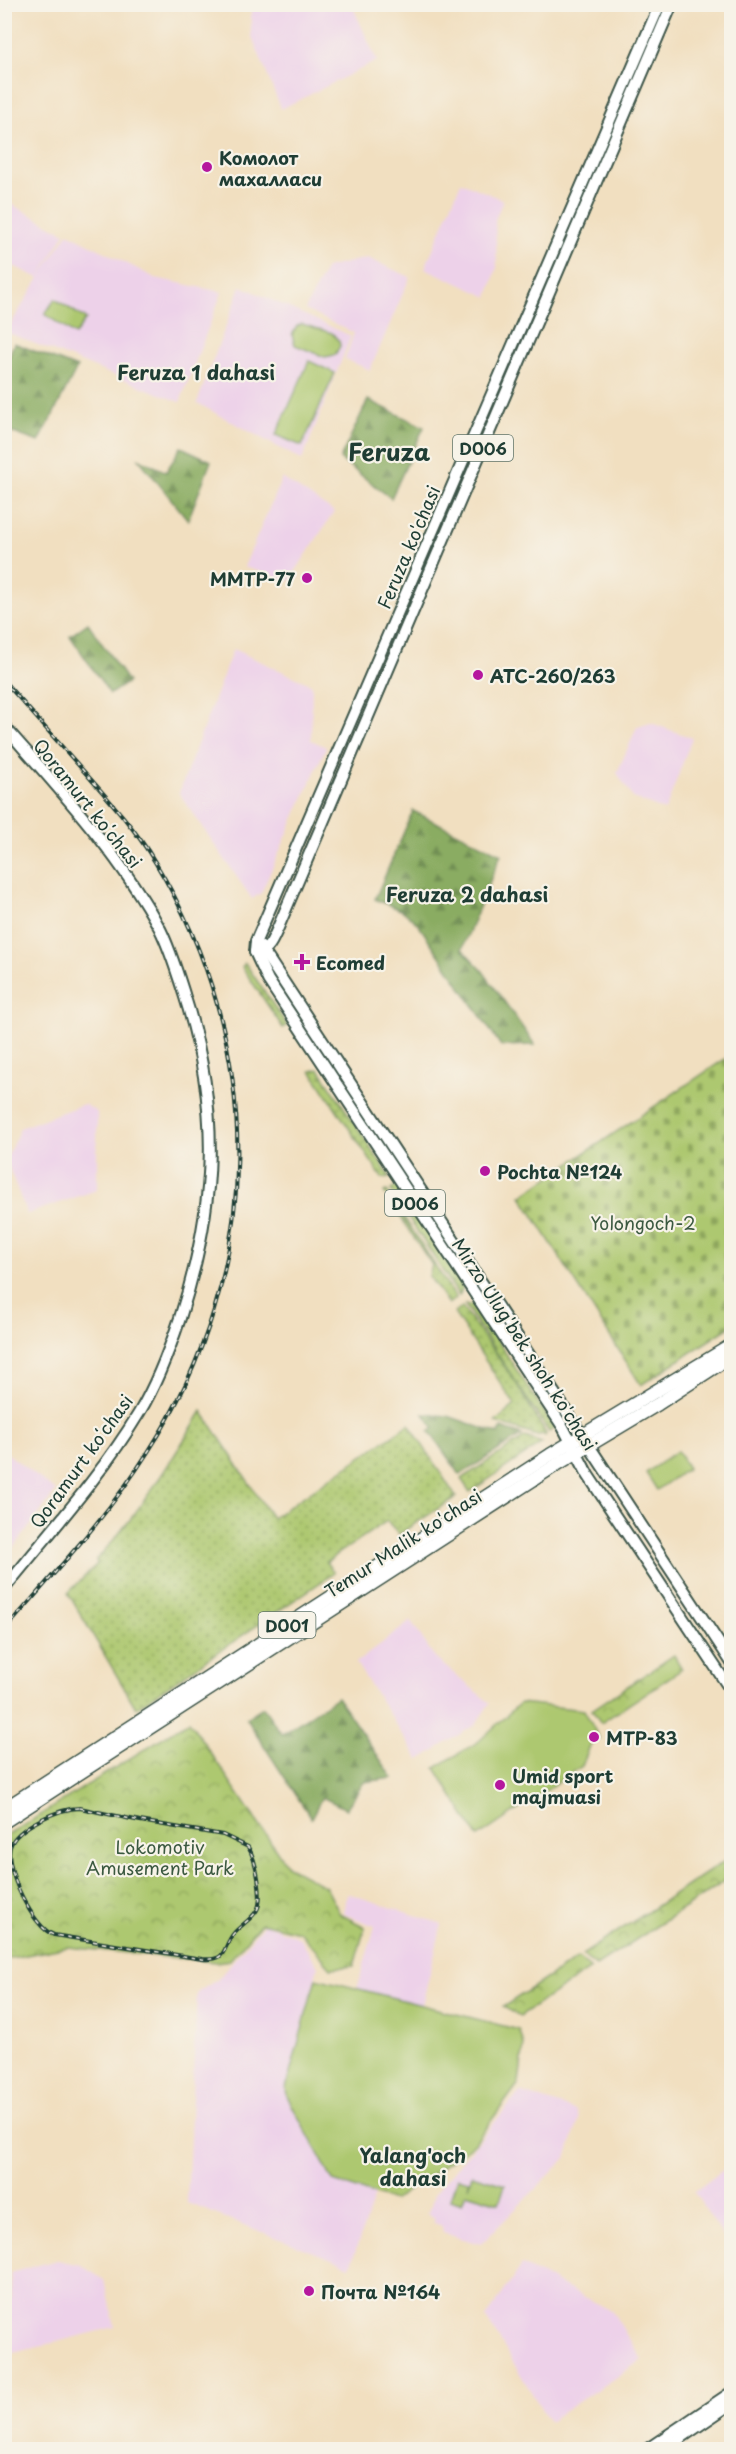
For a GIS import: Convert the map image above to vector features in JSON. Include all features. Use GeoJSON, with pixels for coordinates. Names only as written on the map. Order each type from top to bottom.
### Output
{"type":"FeatureCollection","features":[{"type":"Feature","properties":{"kind":"highway","name":"Temur Malik ko'chasi"},"geometry":{"type":"LineString","coordinates":[[4,1822],[266,1646],[732,1345]]}},
{"type":"Feature","properties":{"kind":"highway","name":"Temur Malik ko'chasi"},"geometry":{"type":"LineString","coordinates":[[585,1441],[732,1356]]}},
{"type":"Feature","properties":{"kind":"highway","name":"Temur Malik ko'chasi"},"geometry":{"type":"LineString","coordinates":[[4,1809],[219,1677]]}},
{"type":"Feature","properties":{"kind":"main road","name":"Feruza ko'chasi"},"geometry":{"type":"LineString","coordinates":[[263,953],[324,784],[660,4]]}},
{"type":"Feature","properties":{"kind":"main road","name":"Feruza ko'chasi"},"geometry":{"type":"LineString","coordinates":[[263,953],[278,930],[672,4]]}},
{"type":"Feature","properties":{"kind":"main road"},"geometry":{"type":"LineString","coordinates":[[609,124],[620,128]]}},
{"type":"Feature","properties":{"kind":"main road"},"geometry":{"type":"LineString","coordinates":[[494,389],[501,389],[506,394]]}},
{"type":"Feature","properties":{"kind":"main road","name":"Qoramurt koʻchasi"},"geometry":{"type":"LineString","coordinates":[[4,726],[90,825],[129,879],[165,939],[188,1008],[206,1078],[210,1154],[206,1207],[193,1275],[155,1383],[121,1441],[4,1589]]}},
{"type":"Feature","properties":{"kind":"main road","name":"Qoramurt koʻchasi"},"geometry":{"type":"LineString","coordinates":[[4,730],[93,836],[127,881],[158,931],[175,974],[195,1043],[206,1099],[208,1155],[203,1207],[192,1266],[169,1341],[153,1382],[138,1410],[118,1439],[4,1583]]}},
{"type":"Feature","properties":{"kind":"main road"},"geometry":{"type":"LineString","coordinates":[[324,784],[329,791],[337,790]]}},
{"type":"Feature","properties":{"kind":"main road","name":"Mirzo Ulug'bek shoh ko'chasi"},"geometry":{"type":"LineString","coordinates":[[263,953],[279,972],[732,1663]]}},
{"type":"Feature","properties":{"kind":"main road","name":"Mirzo Ulug'bek shoh ko'chasi"},"geometry":{"type":"LineString","coordinates":[[263,953],[274,989],[508,1345],[574,1448],[593,1483],[732,1692]]}},
{"type":"Feature","properties":{"kind":"main road"},"geometry":{"type":"LineString","coordinates":[[508,1345],[519,1338]]}},
{"type":"Feature","properties":{"kind":"main road"},"geometry":{"type":"LineString","coordinates":[[663,1588],[676,1579]]}},
{"type":"Feature","properties":{"kind":"main road"},"geometry":{"type":"LineString","coordinates":[[699,1642],[712,1633]]}},
{"type":"Feature","properties":{"kind":"main road"},"geometry":{"type":"LineString","coordinates":[[646,2450],[732,2392]]}},
{"type":"Feature","properties":{"kind":"main road"},"geometry":{"type":"LineString","coordinates":[[663,2450],[732,2403]]}},
{"type":"Feature","properties":{"kind":"shaded area"},"geometry":{"type":"Polygon","coordinates":[[[251,5],[352,5],[377,61],[281,109],[251,34],[251,5]]]}},
{"type":"Feature","properties":{"kind":"shaded area"},"geometry":{"type":"Polygon","coordinates":[[[461,182],[503,200],[495,220],[497,267],[488,297],[425,268],[461,182]]]}},
{"type":"Feature","properties":{"kind":"shaded area"},"geometry":{"type":"Polygon","coordinates":[[[5,201],[65,233],[39,278],[5,262],[5,201]]]}},
{"type":"Feature","properties":{"kind":"shaded area"},"geometry":{"type":"Polygon","coordinates":[[[68,233],[155,278],[222,292],[180,402],[6,332],[68,233]]]}},
{"type":"Feature","properties":{"kind":"shaded area"},"geometry":{"type":"Polygon","coordinates":[[[367,258],[410,277],[370,370],[345,359],[354,333],[305,310],[326,268],[367,258]]]}},
{"type":"Feature","properties":{"kind":"shaded area"},"geometry":{"type":"Polygon","coordinates":[[[241,286],[351,336],[302,460],[197,403],[241,286]]]}},
{"type":"Feature","properties":{"kind":"shaded area"},"geometry":{"type":"Polygon","coordinates":[[[282,478],[334,512],[289,581],[244,567],[282,478]]]}},
{"type":"Feature","properties":{"kind":"shaded area"},"geometry":{"type":"Polygon","coordinates":[[[233,649],[312,685],[311,740],[326,747],[261,893],[252,899],[179,793],[233,649]]]}},
{"type":"Feature","properties":{"kind":"shaded area"},"geometry":{"type":"Polygon","coordinates":[[[651,723],[692,738],[665,811],[633,798],[617,773],[637,727],[651,723]]]}},
{"type":"Feature","properties":{"kind":"shaded area"},"geometry":{"type":"Polygon","coordinates":[[[84,1104],[97,1112],[97,1190],[27,1214],[6,1160],[20,1128],[84,1104]]]}},
{"type":"Feature","properties":{"kind":"shaded area"},"geometry":{"type":"Polygon","coordinates":[[[4,1451],[56,1491],[5,1560],[4,1560],[4,1451]]]}},
{"type":"Feature","properties":{"kind":"shaded area"},"geometry":{"type":"Polygon","coordinates":[[[411,1621],[435,1658],[490,1703],[475,1725],[419,1760],[356,1663],[411,1621]]]}},
{"type":"Feature","properties":{"kind":"shaded area"},"geometry":{"type":"Polygon","coordinates":[[[347,1893],[442,1924],[422,2005],[357,1989],[375,1926],[344,1914],[347,1893]]]}},
{"type":"Feature","properties":{"kind":"shaded area"},"geometry":{"type":"Polygon","coordinates":[[[264,1924],[300,1938],[318,1966],[286,2088],[287,2096],[333,2181],[375,2195],[350,2266],[187,2203],[197,1993],[218,1979],[264,1924]]]}},
{"type":"Feature","properties":{"kind":"shaded area"},"geometry":{"type":"Polygon","coordinates":[[[520,2092],[577,2111],[579,2120],[566,2158],[481,2244],[443,2233],[442,2226],[432,2222],[435,2219],[426,2213],[429,2211],[435,2193],[520,2092]]]}},
{"type":"Feature","properties":{"kind":"shaded area"},"geometry":{"type":"Polygon","coordinates":[[[731,2164],[731,2248],[694,2192],[731,2164]]]}},
{"type":"Feature","properties":{"kind":"shaded area"},"geometry":{"type":"Polygon","coordinates":[[[57,2260],[81,2265],[104,2280],[115,2327],[5,2355],[5,2301],[12,2299],[10,2273],[57,2260]]]}},
{"type":"Feature","properties":{"kind":"shaded area"},"geometry":{"type":"Polygon","coordinates":[[[522,2265],[612,2311],[642,2360],[549,2421],[486,2318],[522,2265]]]}},
{"type":"Feature","properties":{"kind":"green space"},"geometry":{"type":"Polygon","coordinates":[[[55,299],[86,319],[75,335],[45,314],[55,299]]]}},
{"type":"Feature","properties":{"kind":"green space"},"geometry":{"type":"Polygon","coordinates":[[[302,324],[332,333],[340,346],[335,355],[325,357],[295,345],[292,335],[297,326],[302,324]]]}},
{"type":"Feature","properties":{"kind":"green space"},"geometry":{"type":"Polygon","coordinates":[[[14,343],[77,368],[39,442],[5,430],[5,367],[14,343]]]}},
{"type":"Feature","properties":{"kind":"green space"},"geometry":{"type":"Polygon","coordinates":[[[309,361],[335,373],[302,446],[276,435],[309,361]]]}},
{"type":"Feature","properties":{"kind":"green space"},"geometry":{"type":"Polygon","coordinates":[[[368,400],[424,427],[391,498],[340,459],[368,400]]]}},
{"type":"Feature","properties":{"kind":"green space"},"geometry":{"type":"Polygon","coordinates":[[[181,447],[211,461],[188,520],[138,458],[166,472],[181,447]]]}},
{"type":"Feature","properties":{"kind":"green space"},"geometry":{"type":"Polygon","coordinates":[[[88,623],[128,682],[110,694],[70,636],[88,623]]]}},
{"type":"Feature","properties":{"kind":"green space"},"geometry":{"type":"Polygon","coordinates":[[[413,811],[501,854],[462,949],[482,970],[535,1045],[501,1046],[418,924],[403,911],[375,899],[413,811]]]}},
{"type":"Feature","properties":{"kind":"green space"},"geometry":{"type":"Polygon","coordinates":[[[245,963],[287,1025],[283,1028],[242,967],[245,963]]]}},
{"type":"Feature","properties":{"kind":"green space","name":"Yolongoch-2"},"geometry":{"type":"Polygon","coordinates":[[[731,1055],[731,1326],[641,1385],[521,1196],[731,1055]]]}},
{"type":"Feature","properties":{"kind":"green space"},"geometry":{"type":"Polygon","coordinates":[[[319,1069],[390,1177],[382,1178],[311,1071],[319,1069]]]}},
{"type":"Feature","properties":{"kind":"green space"},"geometry":{"type":"Polygon","coordinates":[[[397,1186],[463,1287],[459,1296],[391,1190],[397,1186]]]}},
{"type":"Feature","properties":{"kind":"green space"},"geometry":{"type":"Polygon","coordinates":[[[387,1191],[456,1298],[448,1304],[429,1276],[432,1265],[384,1192],[387,1191]]]}},
{"type":"Feature","properties":{"kind":"green space"},"geometry":{"type":"Polygon","coordinates":[[[465,1305],[474,1305],[555,1428],[549,1432],[465,1305]]]}},
{"type":"Feature","properties":{"kind":"green space"},"geometry":{"type":"Polygon","coordinates":[[[462,1307],[515,1381],[546,1434],[545,1436],[542,1434],[537,1436],[495,1422],[515,1405],[454,1313],[462,1307]]]}},
{"type":"Feature","properties":{"kind":"green space"},"geometry":{"type":"Polygon","coordinates":[[[202,1411],[272,1518],[409,1424],[456,1497],[399,1534],[387,1521],[326,1562],[334,1573],[136,1708],[68,1593],[97,1564],[96,1560],[140,1507],[202,1411]]]}},
{"type":"Feature","properties":{"kind":"green space"},"geometry":{"type":"Polygon","coordinates":[[[424,1414],[448,1416],[499,1434],[501,1428],[522,1435],[460,1475],[429,1431],[434,1428],[424,1414]]]}},
{"type":"Feature","properties":{"kind":"green space"},"geometry":{"type":"Polygon","coordinates":[[[525,1437],[542,1443],[470,1492],[461,1479],[525,1437]]]}},
{"type":"Feature","properties":{"kind":"green space"},"geometry":{"type":"Polygon","coordinates":[[[677,1451],[688,1468],[657,1490],[646,1473],[677,1451]]]}},
{"type":"Feature","properties":{"kind":"green space"},"geometry":{"type":"Polygon","coordinates":[[[674,1655],[682,1669],[601,1723],[592,1710],[674,1655]]]}},
{"type":"Feature","properties":{"kind":"green space"},"geometry":{"type":"Polygon","coordinates":[[[337,1697],[393,1778],[364,1782],[346,1809],[322,1797],[311,1818],[246,1718],[263,1707],[282,1734],[337,1697]]]}},
{"type":"Feature","properties":{"kind":"green space","name":"Umid sport majmuasi"},"geometry":{"type":"Polygon","coordinates":[[[520,1703],[584,1710],[599,1738],[590,1746],[582,1766],[478,1837],[435,1768],[478,1742],[520,1703]]]}},
{"type":"Feature","properties":{"kind":"green space","name":"Lokomotiv Amusement Park"},"geometry":{"type":"Polygon","coordinates":[[[189,1721],[287,1866],[326,1887],[340,1914],[365,1927],[354,1966],[331,1968],[300,1932],[261,1923],[230,1960],[216,1962],[68,1947],[5,1959],[5,1837],[189,1721]]]}},
{"type":"Feature","properties":{"kind":"green space"},"geometry":{"type":"Polygon","coordinates":[[[731,1857],[731,1877],[596,1966],[582,1955],[731,1857]]]}},
{"type":"Feature","properties":{"kind":"green space"},"geometry":{"type":"Polygon","coordinates":[[[578,1958],[591,1969],[520,2016],[503,2007],[578,1958]]]}},
{"type":"Feature","properties":{"kind":"green space"},"geometry":{"type":"Polygon","coordinates":[[[316,1978],[519,2030],[524,2044],[519,2083],[474,2144],[393,2201],[333,2181],[287,2096],[286,2088],[316,1978]]]}},
{"type":"Feature","properties":{"kind":"green space"},"geometry":{"type":"Polygon","coordinates":[[[472,2175],[505,2185],[499,2203],[466,2193],[462,2203],[450,2199],[457,2178],[469,2181],[468,2187],[472,2175]]]}},
{"type":"Feature","properties":{"kind":"railway"},"geometry":{"type":"LineString","coordinates":[[4,681],[132,828],[155,862],[192,933],[218,1006],[233,1082],[237,1158],[231,1234],[214,1309],[186,1382],[148,1452],[132,1476],[79,1544],[4,1631]]}},
{"type":"Feature","properties":{"kind":"railway"},"geometry":{"type":"LineString","coordinates":[[80,1808],[223,1835],[248,1847],[258,1878],[259,1904],[252,1916],[234,1933],[221,1956],[202,1959],[54,1935],[37,1921],[29,1910],[11,1869],[10,1847],[21,1832],[40,1820],[61,1811],[80,1808]]}},
{"type":"Feature","properties":{"kind":"place","name":"Комолот махалласи"},"geometry":{"type":"Point","coordinates":[207,167]}},
{"type":"Feature","properties":{"kind":"place","name":"MMTP-77"},"geometry":{"type":"Point","coordinates":[307,578]}},
{"type":"Feature","properties":{"kind":"place","name":"АТС-260/263"},"geometry":{"type":"Point","coordinates":[478,675]}},
{"type":"Feature","properties":{"kind":"place","name":"Ecomed"},"geometry":{"type":"Point","coordinates":[302,962]}},
{"type":"Feature","properties":{"kind":"place","name":"Pochta №124"},"geometry":{"type":"Point","coordinates":[485,1171]}},
{"type":"Feature","properties":{"kind":"place","name":"MTP-83"},"geometry":{"type":"Point","coordinates":[594,1737]}},
{"type":"Feature","properties":{"kind":"place","name":"Umid sport majmuasi"},"geometry":{"type":"Point","coordinates":[500,1785]}},
{"type":"Feature","properties":{"kind":"place","name":"Почта №164"},"geometry":{"type":"Point","coordinates":[309,2291]}},
{"type":"Feature","properties":{"kind":"district","name":"Feruza 1 dahasi"},"geometry":{"type":"Point","coordinates":[196,372]}},
{"type":"Feature","properties":{"kind":"district","name":"Feruza"},"geometry":{"type":"Point","coordinates":[389,451]}},
{"type":"Feature","properties":{"kind":"district","name":"Feruza 2 dahasi"},"geometry":{"type":"Point","coordinates":[467,894]}},
{"type":"Feature","properties":{"kind":"district","name":"Yalang'och dahasi"},"geometry":{"type":"Point","coordinates":[413,2166]}}]}
